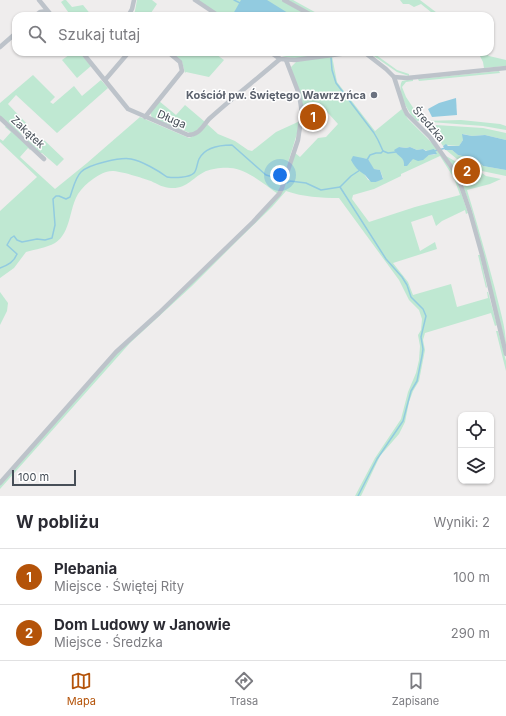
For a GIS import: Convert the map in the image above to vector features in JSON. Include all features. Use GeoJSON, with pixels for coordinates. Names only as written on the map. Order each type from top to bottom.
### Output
{"type":"FeatureCollection","features":[{"type":"Feature","properties":{"kind":"street"},"geometry":{"type":"LineString","coordinates":[[39,0],[47,11],[40,12]]}},
{"type":"Feature","properties":{"kind":"street"},"geometry":{"type":"LineString","coordinates":[[131,12],[134,0]]}},
{"type":"Feature","properties":{"kind":"street"},"geometry":{"type":"LineString","coordinates":[[195,0],[213,12]]}},
{"type":"Feature","properties":{"kind":"street"},"geometry":{"type":"LineString","coordinates":[[284,0],[305,12]]}},
{"type":"Feature","properties":{"kind":"street"},"geometry":{"type":"LineString","coordinates":[[0,47],[12,36]]}},
{"type":"Feature","properties":{"kind":"street","name":"Długa"},"geometry":{"type":"LineString","coordinates":[[85,56],[128,109],[188,135],[195,134],[231,99],[280,58]]}},
{"type":"Feature","properties":{"kind":"street"},"geometry":{"type":"LineString","coordinates":[[105,80],[126,56]]}},
{"type":"Feature","properties":{"kind":"street"},"geometry":{"type":"LineString","coordinates":[[145,117],[182,71],[180,62],[173,56]]}},
{"type":"Feature","properties":{"kind":"street"},"geometry":{"type":"LineString","coordinates":[[277,56],[286,60],[320,56]]}},
{"type":"Feature","properties":{"kind":"street"},"geometry":{"type":"LineString","coordinates":[[369,56],[394,77],[407,78],[506,68]]}},
{"type":"Feature","properties":{"kind":"street"},"geometry":{"type":"LineString","coordinates":[[0,483],[116,352],[165,308],[275,198],[282,188],[298,140],[302,113],[299,94],[286,60]]}},
{"type":"Feature","properties":{"kind":"street","name":"Średzka"},"geometry":{"type":"LineString","coordinates":[[394,77],[407,114],[423,130],[441,152],[454,172],[466,198],[482,255],[506,354]]}},
{"type":"Feature","properties":{"kind":"street","name":"Zakątek"},"geometry":{"type":"LineString","coordinates":[[0,118],[44,159]]}},
{"type":"Feature","properties":{"kind":"green space"},"geometry":{"type":"Polygon","coordinates":[[[66,0],[72,7],[83,5],[89,12],[68,12],[61,2],[66,0]]]}},
{"type":"Feature","properties":{"kind":"green space"},"geometry":{"type":"Polygon","coordinates":[[[137,0],[152,0],[157,4],[152,12],[135,12],[137,0]]]}},
{"type":"Feature","properties":{"kind":"green space"},"geometry":{"type":"Polygon","coordinates":[[[198,0],[281,0],[302,12],[215,12],[198,0]]]}},
{"type":"Feature","properties":{"kind":"green space"},"geometry":{"type":"Polygon","coordinates":[[[288,0],[293,0],[315,12],[309,12],[288,0]]]}},
{"type":"Feature","properties":{"kind":"green space"},"geometry":{"type":"Polygon","coordinates":[[[400,0],[420,0],[436,12],[431,12],[421,4],[414,7],[409,4],[403,4],[400,0]]]}},
{"type":"Feature","properties":{"kind":"green space"},"geometry":{"type":"Polygon","coordinates":[[[68,56],[82,56],[91,66],[77,78],[62,60],[68,56]]]}},
{"type":"Feature","properties":{"kind":"green space"},"geometry":{"type":"Polygon","coordinates":[[[175,56],[218,56],[224,60],[209,77],[185,73],[182,62],[175,56]]]}},
{"type":"Feature","properties":{"kind":"green space"},"geometry":{"type":"Polygon","coordinates":[[[281,56],[315,56],[306,58],[281,56]]]}},
{"type":"Feature","properties":{"kind":"green space"},"geometry":{"type":"Polygon","coordinates":[[[332,56],[337,82],[375,131],[402,109],[408,119],[433,144],[454,174],[452,175],[440,156],[401,174],[401,176],[374,189],[353,195],[352,199],[369,222],[415,207],[460,195],[454,178],[456,178],[468,213],[466,214],[465,210],[442,221],[436,226],[432,215],[411,222],[420,251],[435,242],[437,249],[393,263],[408,282],[413,295],[451,284],[457,307],[488,298],[488,292],[497,325],[495,326],[491,313],[425,333],[423,340],[425,350],[419,381],[409,402],[405,422],[399,434],[380,456],[361,496],[355,496],[375,458],[401,419],[419,360],[420,346],[418,335],[421,330],[422,319],[419,310],[409,300],[399,280],[339,198],[312,197],[286,191],[272,207],[192,286],[130,343],[0,489],[0,485],[126,343],[277,199],[294,152],[300,157],[318,138],[326,137],[338,124],[319,103],[303,113],[291,67],[297,61],[332,56]],[[399,147],[395,152],[403,159],[404,166],[410,163],[413,158],[436,155],[423,149],[417,150],[410,147],[399,147]],[[353,157],[368,180],[376,182],[383,178],[380,170],[373,169],[368,159],[353,157]]]}},
{"type":"Feature","properties":{"kind":"green space"},"geometry":{"type":"Polygon","coordinates":[[[374,56],[378,56],[397,70],[409,74],[409,76],[397,72],[374,56]]]}},
{"type":"Feature","properties":{"kind":"green space"},"geometry":{"type":"Polygon","coordinates":[[[480,56],[489,56],[506,60],[506,66],[484,68],[480,56]]]}},
{"type":"Feature","properties":{"kind":"green space"},"geometry":{"type":"Polygon","coordinates":[[[499,71],[500,73],[419,81],[418,79],[499,71]]]}},
{"type":"Feature","properties":{"kind":"green space"},"geometry":{"type":"Polygon","coordinates":[[[33,75],[55,97],[50,102],[53,104],[74,86],[82,96],[101,80],[108,88],[57,133],[16,95],[8,104],[27,124],[20,132],[22,135],[21,136],[0,116],[0,103],[33,75]]]}},
{"type":"Feature","properties":{"kind":"green space"},"geometry":{"type":"Polygon","coordinates":[[[413,79],[413,81],[406,82],[402,87],[406,97],[422,121],[461,120],[500,124],[506,126],[506,130],[483,126],[417,121],[410,114],[404,102],[401,91],[402,81],[413,79]]]}},
{"type":"Feature","properties":{"kind":"green space"},"geometry":{"type":"Polygon","coordinates":[[[159,101],[176,115],[185,105],[205,122],[195,132],[190,133],[152,118],[150,112],[159,101]]]}},
{"type":"Feature","properties":{"kind":"green space"},"geometry":{"type":"Polygon","coordinates":[[[140,117],[189,138],[198,134],[207,124],[218,134],[235,141],[252,151],[276,132],[300,121],[278,194],[249,174],[230,168],[218,168],[206,171],[201,173],[186,185],[177,188],[163,187],[151,181],[126,173],[116,171],[107,172],[91,181],[78,194],[67,227],[60,239],[48,246],[26,252],[14,268],[0,278],[0,211],[37,177],[0,142],[0,139],[3,141],[11,132],[5,127],[6,126],[31,149],[30,150],[28,148],[20,157],[55,189],[140,117]]]}},
{"type":"Feature","properties":{"kind":"green space"},"geometry":{"type":"Polygon","coordinates":[[[436,125],[483,128],[506,133],[506,140],[485,135],[472,136],[463,134],[463,140],[459,146],[443,146],[434,132],[436,125]]]}},
{"type":"Feature","properties":{"kind":"green space"},"geometry":{"type":"Polygon","coordinates":[[[25,137],[37,148],[44,140],[64,159],[57,166],[42,153],[39,153],[24,138],[25,137]]]}},
{"type":"Feature","properties":{"kind":"green space"},"geometry":{"type":"Polygon","coordinates":[[[446,150],[452,150],[458,155],[476,159],[483,166],[506,170],[506,176],[482,171],[474,163],[457,159],[446,150]]]}},
{"type":"Feature","properties":{"kind":"green space"},"geometry":{"type":"Polygon","coordinates":[[[446,156],[460,164],[463,168],[456,171],[446,156]]]}},
{"type":"Feature","properties":{"kind":"green space"},"geometry":{"type":"Polygon","coordinates":[[[463,165],[471,165],[486,176],[501,179],[490,184],[467,190],[500,310],[505,332],[506,346],[472,211],[463,186],[477,180],[474,175],[472,176],[469,166],[464,167],[463,165]]]}},
{"type":"Feature","properties":{"kind":"green space"},"geometry":{"type":"Polygon","coordinates":[[[478,255],[480,255],[486,288],[478,255]]]}},
{"type":"Feature","properties":{"kind":"green space"},"geometry":{"type":"Polygon","coordinates":[[[0,292],[8,303],[7,311],[0,325],[0,292]]]}},
{"type":"Feature","properties":{"kind":"green space"},"geometry":{"type":"Polygon","coordinates":[[[496,331],[498,331],[506,361],[506,371],[496,331]]]}},
{"type":"Feature","properties":{"kind":"water"},"geometry":{"type":"Polygon","coordinates":[[[241,0],[267,0],[286,12],[234,12],[241,0]]]}},
{"type":"Feature","properties":{"kind":"water"},"geometry":{"type":"Polygon","coordinates":[[[456,98],[457,115],[432,117],[428,109],[439,103],[456,98]]]}},
{"type":"Feature","properties":{"kind":"water"},"geometry":{"type":"Polygon","coordinates":[[[462,134],[472,136],[485,135],[506,140],[506,170],[483,166],[476,159],[458,155],[452,150],[445,150],[443,146],[446,144],[448,146],[459,146],[463,140],[462,134]]]}},
{"type":"Feature","properties":{"kind":"water"},"geometry":{"type":"Polygon","coordinates":[[[399,147],[410,147],[417,150],[423,149],[426,151],[434,149],[437,154],[429,155],[423,160],[418,161],[413,159],[407,166],[404,166],[402,159],[394,150],[399,147]]]}},
{"type":"Feature","properties":{"kind":"water"},"geometry":{"type":"Polygon","coordinates":[[[353,156],[368,159],[374,169],[380,170],[383,179],[376,182],[371,182],[354,165],[351,160],[353,156]]]}},
{"type":"Feature","properties":{"kind":"waterway"},"geometry":{"type":"LineString","coordinates":[[234,0],[240,3]]}},
{"type":"Feature","properties":{"kind":"waterway"},"geometry":{"type":"LineString","coordinates":[[331,58],[332,70],[336,83],[374,133],[383,151]]}},
{"type":"Feature","properties":{"kind":"waterway"},"geometry":{"type":"LineString","coordinates":[[0,268],[10,263],[17,254],[7,245],[14,236],[17,240],[22,242],[52,238],[55,225],[53,199],[56,196],[66,199],[70,197],[79,174],[91,166],[120,159],[131,159],[145,164],[167,177],[185,177],[194,173],[199,159],[209,149],[218,146],[232,145],[266,175],[280,179]]}},
{"type":"Feature","properties":{"kind":"waterway"},"geometry":{"type":"LineString","coordinates":[[434,151],[446,148]]}},
{"type":"Feature","properties":{"kind":"waterway"},"geometry":{"type":"LineString","coordinates":[[367,160],[370,155],[381,153],[383,151],[388,153],[396,152]]}},
{"type":"Feature","properties":{"kind":"waterway"},"geometry":{"type":"LineString","coordinates":[[287,183],[290,181],[306,183],[321,190],[340,187],[351,176],[360,170]]}},
{"type":"Feature","properties":{"kind":"waterway"},"geometry":{"type":"LineString","coordinates":[[340,187],[386,259],[402,277],[407,285],[411,297],[423,309],[426,316],[421,337],[423,349],[417,381],[411,391],[403,421],[377,459],[358,496]]}},
{"type":"Feature","properties":{"kind":"place","name":"Kościół pw. Świętego Wawrzyńca"},"geometry":{"type":"Point","coordinates":[374,95]}},
{"type":"Feature","properties":{"kind":"place","name":"Plebania"},"geometry":{"type":"Point","coordinates":[313,117]}},
{"type":"Feature","properties":{"kind":"place","name":"Dom Ludowy w Janowie"},"geometry":{"type":"Point","coordinates":[467,171]}}]}
